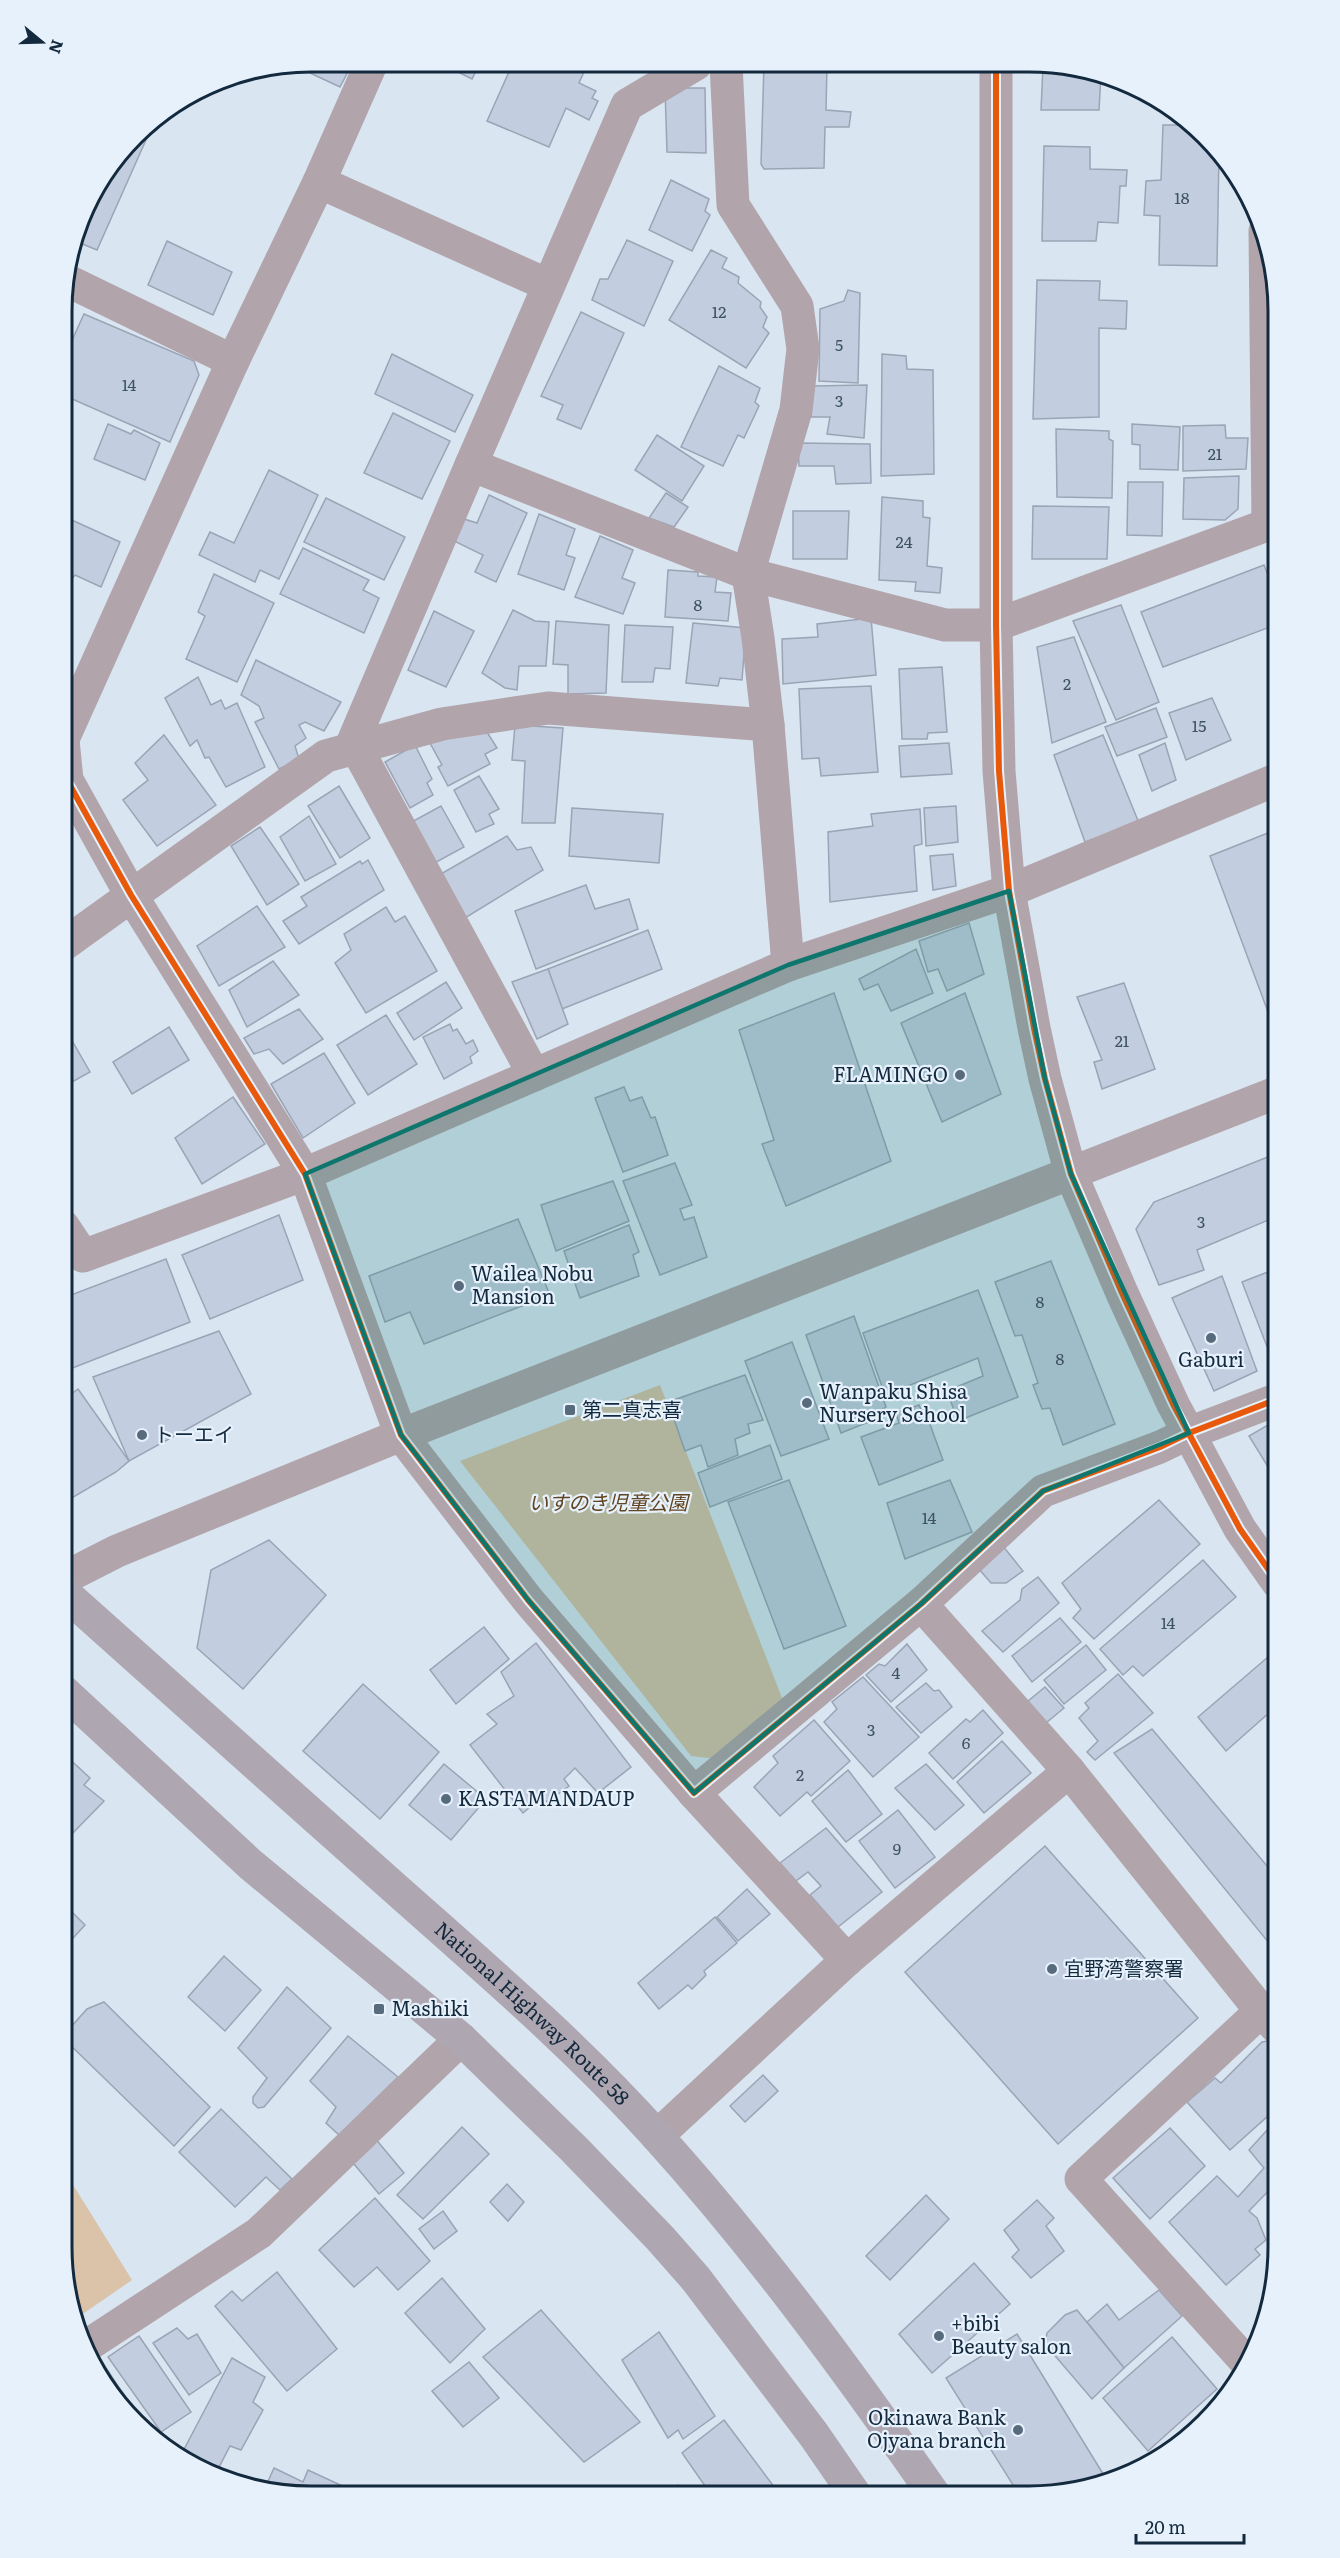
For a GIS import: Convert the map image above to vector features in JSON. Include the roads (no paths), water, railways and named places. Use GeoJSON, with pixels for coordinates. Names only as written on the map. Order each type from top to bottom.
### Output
{"type":"FeatureCollection","features":[{"type":"Feature","properties":{"kind":"highway","name":"National Highway Route 58"},"geometry":{"type":"LineString","coordinates":[[72,1600],[509,1990],[585,2062],[657,2136],[774,2277],[929,2486]]}},
{"type":"Feature","properties":{"kind":"highway"},"geometry":{"type":"LineString","coordinates":[[72,1699],[250,1864],[461,2039],[573,2149],[688,2271],[814,2435],[849,2486]]}},
{"type":"Feature","properties":{"kind":"street"},"geometry":{"type":"LineString","coordinates":[[72,719],[233,361],[319,182],[368,72]]}},
{"type":"Feature","properties":{"kind":"street"},"geometry":{"type":"LineString","coordinates":[[353,748],[471,465],[627,105],[683,72]]}},
{"type":"Feature","properties":{"kind":"street"},"geometry":{"type":"LineString","coordinates":[[726,72],[733,205],[797,306],[803,349],[796,410],[748,574],[768,725],[788,965]]}},
{"type":"Feature","properties":{"kind":"street"},"geometry":{"type":"LineString","coordinates":[[996,72],[996,625],[999,771],[1009,891],[1042,1069],[1071,1174],[1122,1293],[1189,1433],[1240,1529],[1268,1569]]}},
{"type":"Feature","properties":{"kind":"street"},"geometry":{"type":"LineString","coordinates":[[319,182],[548,285]]}},
{"type":"Feature","properties":{"kind":"street"},"geometry":{"type":"LineString","coordinates":[[74,284],[233,361]]}},
{"type":"Feature","properties":{"kind":"street"},"geometry":{"type":"LineString","coordinates":[[1267,290],[1268,340]]}},
{"type":"Feature","properties":{"kind":"street"},"geometry":{"type":"LineString","coordinates":[[471,465],[748,574],[945,625],[996,625],[1268,525]]}},
{"type":"Feature","properties":{"kind":"street"},"geometry":{"type":"LineString","coordinates":[[72,939],[326,756],[442,724],[548,708],[768,725]]}},
{"type":"Feature","properties":{"kind":"street"},"geometry":{"type":"LineString","coordinates":[[353,748],[534,1076]]}},
{"type":"Feature","properties":{"kind":"street"},"geometry":{"type":"LineString","coordinates":[[72,1240],[83,1256],[305,1174],[788,965],[1009,891],[1268,783]]}},
{"type":"Feature","properties":{"kind":"street"},"geometry":{"type":"LineString","coordinates":[[72,789],[131,896],[305,1174],[401,1435],[528,1600],[694,1793],[847,1960]]}},
{"type":"Feature","properties":{"kind":"street"},"geometry":{"type":"LineString","coordinates":[[72,1575],[117,1551],[401,1435],[1268,1096]]}},
{"type":"Feature","properties":{"kind":"street"},"geometry":{"type":"LineString","coordinates":[[694,1793],[921,1604],[1043,1491],[1161,1447],[1189,1433],[1268,1403]]}},
{"type":"Feature","properties":{"kind":"street"},"geometry":{"type":"LineString","coordinates":[[921,1604],[1069,1772],[1268,2019]]}},
{"type":"Feature","properties":{"kind":"street"},"geometry":{"type":"LineString","coordinates":[[657,2136],[847,1960],[1069,1772]]}},
{"type":"Feature","properties":{"kind":"street"},"geometry":{"type":"LineString","coordinates":[[1241,2356],[1081,2179],[1268,2021]]}},
{"type":"Feature","properties":{"kind":"street"},"geometry":{"type":"LineString","coordinates":[[92,2342],[259,2233],[461,2039]]}},
{"type":"Feature","properties":{"kind":"place","name":"FLAMINGO"},"geometry":{"type":"Point","coordinates":[960,1075]}},
{"type":"Feature","properties":{"kind":"place","name":"Wailea Nobu Mansion"},"geometry":{"type":"Point","coordinates":[459,1286]}},
{"type":"Feature","properties":{"kind":"place","name":"Gaburi"},"geometry":{"type":"Point","coordinates":[1211,1338]}},
{"type":"Feature","properties":{"kind":"place","name":"Wanpaku Shisa Nursery School"},"geometry":{"type":"Point","coordinates":[807,1403]}},
{"type":"Feature","properties":{"kind":"place","name":"第二真志喜"},"geometry":{"type":"Point","coordinates":[570,1410]}},
{"type":"Feature","properties":{"kind":"place","name":"トーエイ"},"geometry":{"type":"Point","coordinates":[142,1435]}},
{"type":"Feature","properties":{"kind":"place","name":"KASTAMANDAUP"},"geometry":{"type":"Point","coordinates":[446,1799]}},
{"type":"Feature","properties":{"kind":"place","name":"宜野湾警察署"},"geometry":{"type":"Point","coordinates":[1052,1969]}},
{"type":"Feature","properties":{"kind":"place","name":"Mashiki"},"geometry":{"type":"Point","coordinates":[379,2009]}},
{"type":"Feature","properties":{"kind":"place","name":"+bibi Beauty salon"},"geometry":{"type":"Point","coordinates":[939,2336]}},
{"type":"Feature","properties":{"kind":"place","name":"Okinawa Bank Ojyana branch"},"geometry":{"type":"Point","coordinates":[1018,2430]}},
{"type":"Feature","properties":{"kind":"park label","name":"いすのき児童公園"},"geometry":{"type":"Point","coordinates":[608,1503]}}]}
